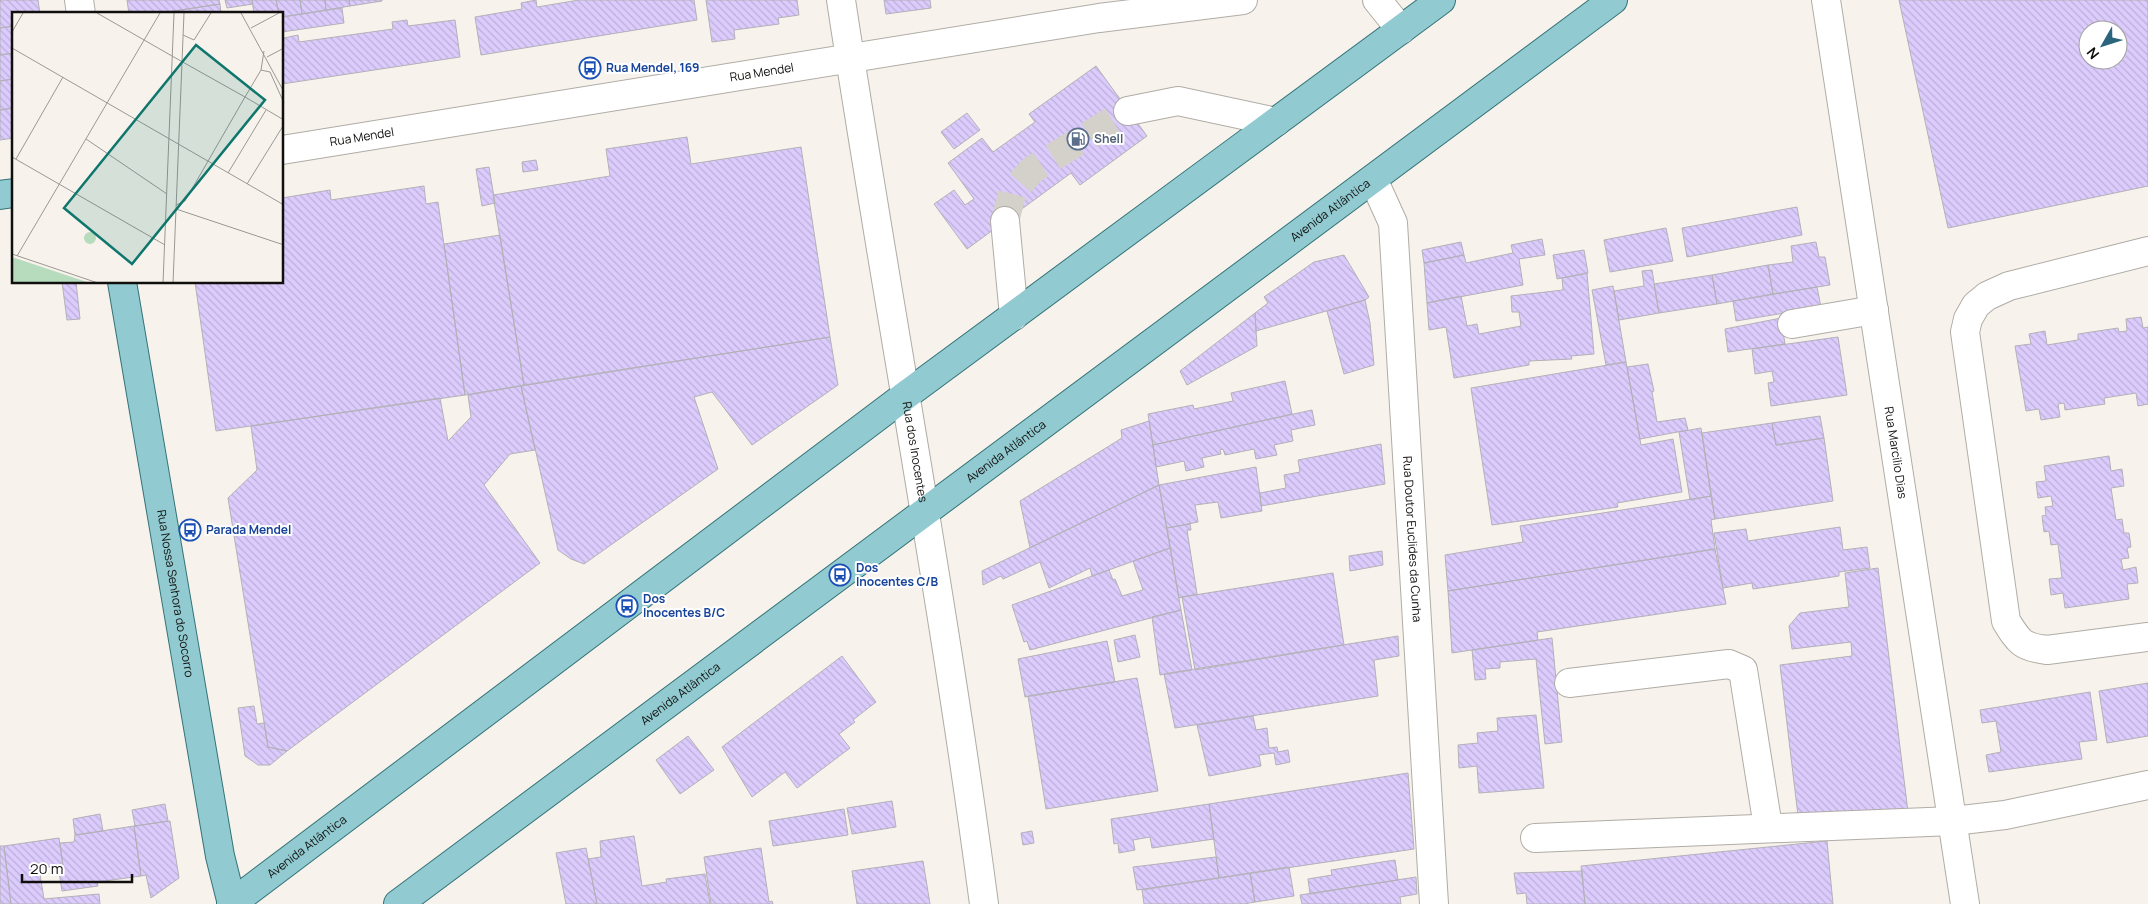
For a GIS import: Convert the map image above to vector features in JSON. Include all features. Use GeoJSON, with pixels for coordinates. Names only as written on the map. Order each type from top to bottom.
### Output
{"type":"FeatureCollection","features":[{"type":"Feature","properties":{"kind":"main road","name":"Avenida Atlântica"},"geometry":{"type":"LineString","coordinates":[[398,904],[1613,0]]}},
{"type":"Feature","properties":{"kind":"main road","name":"Avenida Atlântica"},"geometry":{"type":"LineString","coordinates":[[232,904],[906,395],[1401,30],[1429,3]]}},
{"type":"Feature","properties":{"kind":"main road","name":"Rua Nossa Senhora do Socorro"},"geometry":{"type":"LineString","coordinates":[[122,284],[220,856],[232,904]]}},
{"type":"Feature","properties":{"kind":"street","name":"Rua dos Inocentes"},"geometry":{"type":"LineString","coordinates":[[841,0],[971,804],[984,904]]}},
{"type":"Feature","properties":{"kind":"street","name":"Rua Mendel"},"geometry":{"type":"LineString","coordinates":[[284,150],[850,60],[1099,18],[1243,0]]}},
{"type":"Feature","properties":{"kind":"street"},"geometry":{"type":"LineString","coordinates":[[1377,0],[1401,30]]}},
{"type":"Feature","properties":{"kind":"street","name":"Rua Marcilio Dias"},"geometry":{"type":"LineString","coordinates":[[1826,0],[1965,904]]}},
{"type":"Feature","properties":{"kind":"street"},"geometry":{"type":"LineString","coordinates":[[1128,111],[1178,101],[1276,122]]}},
{"type":"Feature","properties":{"kind":"street","name":"Rua Doutor Euclides da Cunha"},"geometry":{"type":"LineString","coordinates":[[1373,179],[1393,223],[1434,904]]}},
{"type":"Feature","properties":{"kind":"street"},"geometry":{"type":"LineString","coordinates":[[1005,220],[1014,316]]}},
{"type":"Feature","properties":{"kind":"street"},"geometry":{"type":"LineString","coordinates":[[2148,251],[2009,286],[1987,296],[1976,305],[1968,319],[1966,332],[2006,621],[2016,638],[2031,648],[2047,650],[2148,637]]}},
{"type":"Feature","properties":{"kind":"street"},"geometry":{"type":"LineString","coordinates":[[1792,324],[1874,310]]}},
{"type":"Feature","properties":{"kind":"street"},"geometry":{"type":"LineString","coordinates":[[1569,683],[1729,664],[1743,670],[1768,827]]}},
{"type":"Feature","properties":{"kind":"street"},"geometry":{"type":"LineString","coordinates":[[1535,838],[1768,827],[1953,821],[2005,815],[2148,785]]}},
{"type":"Feature","properties":{"kind":"building"},"geometry":{"type":"Polygon","coordinates":[[[0,0],[38,0],[40,12],[12,12],[12,26],[0,28],[0,0]]]}},
{"type":"Feature","properties":{"kind":"building"},"geometry":{"type":"Polygon","coordinates":[[[127,0],[219,0],[220,4],[167,12],[129,12],[127,0]]]}},
{"type":"Feature","properties":{"kind":"building"},"geometry":{"type":"Polygon","coordinates":[[[225,0],[252,0],[253,4],[227,8],[225,0]]]}},
{"type":"Feature","properties":{"kind":"building"},"geometry":{"type":"Polygon","coordinates":[[[252,0],[276,0],[279,12],[254,12],[252,0]]]}},
{"type":"Feature","properties":{"kind":"building"},"geometry":{"type":"Polygon","coordinates":[[[276,0],[300,0],[302,14],[284,17],[284,12],[279,12],[276,0]]]}},
{"type":"Feature","properties":{"kind":"building"},"geometry":{"type":"Polygon","coordinates":[[[300,0],[325,0],[326,10],[302,14],[300,0]]]}},
{"type":"Feature","properties":{"kind":"building"},"geometry":{"type":"Polygon","coordinates":[[[325,0],[349,0],[350,6],[326,10],[325,0]]]}},
{"type":"Feature","properties":{"kind":"building"},"geometry":{"type":"Polygon","coordinates":[[[349,0],[382,0],[382,1],[350,6],[349,0]]]}},
{"type":"Feature","properties":{"kind":"building"},"geometry":{"type":"Polygon","coordinates":[[[536,0],[537,7],[579,0],[694,0],[697,20],[481,55],[475,17],[522,9],[521,3],[536,0]]]}},
{"type":"Feature","properties":{"kind":"building"},"geometry":{"type":"Polygon","coordinates":[[[706,0],[797,0],[799,15],[778,18],[779,24],[734,30],[735,39],[712,42],[706,0]]]}},
{"type":"Feature","properties":{"kind":"building"},"geometry":{"type":"Polygon","coordinates":[[[884,0],[930,0],[931,8],[886,14],[884,0]]]}},
{"type":"Feature","properties":{"kind":"building"},"geometry":{"type":"Polygon","coordinates":[[[1899,0],[2148,0],[2148,186],[1948,228],[1899,0]]]}},
{"type":"Feature","properties":{"kind":"building"},"geometry":{"type":"Polygon","coordinates":[[[220,4],[221,12],[167,12],[220,4]]]}},
{"type":"Feature","properties":{"kind":"building"},"geometry":{"type":"Polygon","coordinates":[[[342,8],[344,23],[284,32],[284,17],[342,8]]]}},
{"type":"Feature","properties":{"kind":"building"},"geometry":{"type":"Polygon","coordinates":[[[407,20],[408,26],[455,20],[460,57],[284,84],[284,38],[298,35],[299,42],[393,29],[392,22],[407,20]]]}},
{"type":"Feature","properties":{"kind":"building"},"geometry":{"type":"Polygon","coordinates":[[[12,26],[12,53],[0,55],[0,28],[12,26]]]}},
{"type":"Feature","properties":{"kind":"building"},"geometry":{"type":"Polygon","coordinates":[[[12,53],[12,79],[0,81],[0,55],[12,53]]]}},
{"type":"Feature","properties":{"kind":"building"},"geometry":{"type":"Polygon","coordinates":[[[1096,66],[1147,136],[1080,185],[1071,173],[967,249],[934,204],[954,190],[965,205],[974,199],[948,163],[982,138],[993,152],[1035,122],[1029,114],[1096,66]]]}},
{"type":"Feature","properties":{"kind":"building"},"geometry":{"type":"Polygon","coordinates":[[[12,79],[12,108],[0,110],[0,81],[12,79]]]}},
{"type":"Feature","properties":{"kind":"building"},"geometry":{"type":"Polygon","coordinates":[[[12,108],[12,138],[0,140],[0,110],[12,108]]]}},
{"type":"Feature","properties":{"kind":"building"},"geometry":{"type":"Polygon","coordinates":[[[967,113],[980,130],[954,149],[941,132],[967,113]]]}},
{"type":"Feature","properties":{"kind":"building"},"geometry":{"type":"Polygon","coordinates":[[[687,137],[691,164],[801,147],[830,337],[524,385],[493,195],[610,176],[606,149],[687,137]]]}},
{"type":"Feature","properties":{"kind":"building"},"geometry":{"type":"Polygon","coordinates":[[[536,160],[538,170],[523,172],[522,162],[536,160]]]}},
{"type":"Feature","properties":{"kind":"building"},"geometry":{"type":"Polygon","coordinates":[[[489,167],[495,203],[482,206],[476,169],[489,167]]]}},
{"type":"Feature","properties":{"kind":"building"},"geometry":{"type":"Polygon","coordinates":[[[424,186],[426,204],[438,202],[465,395],[216,431],[195,284],[284,284],[284,198],[330,190],[331,200],[424,186]]]}},
{"type":"Feature","properties":{"kind":"building"},"geometry":{"type":"Polygon","coordinates":[[[1797,207],[1802,235],[1687,257],[1682,228],[1797,207]]]}},
{"type":"Feature","properties":{"kind":"building"},"geometry":{"type":"Polygon","coordinates":[[[1666,228],[1673,261],[1610,272],[1604,240],[1666,228]]]}},
{"type":"Feature","properties":{"kind":"building"},"geometry":{"type":"Polygon","coordinates":[[[500,235],[524,385],[465,395],[444,244],[500,235]]]}},
{"type":"Feature","properties":{"kind":"building"},"geometry":{"type":"Polygon","coordinates":[[[1542,239],[1545,255],[1519,259],[1523,285],[1427,303],[1424,263],[1464,255],[1466,263],[1513,253],[1511,245],[1542,239]]]}},
{"type":"Feature","properties":{"kind":"building"},"geometry":{"type":"Polygon","coordinates":[[[1461,242],[1464,255],[1424,263],[1422,250],[1461,242]]]}},
{"type":"Feature","properties":{"kind":"building"},"geometry":{"type":"Polygon","coordinates":[[[1816,242],[1819,257],[1825,257],[1830,285],[1773,294],[1768,265],[1793,262],[1791,246],[1816,242]]]}},
{"type":"Feature","properties":{"kind":"building"},"geometry":{"type":"Polygon","coordinates":[[[1584,250],[1588,273],[1557,279],[1553,255],[1584,250]]]}},
{"type":"Feature","properties":{"kind":"building"},"geometry":{"type":"Polygon","coordinates":[[[1344,255],[1369,297],[1365,300],[1256,331],[1255,313],[1268,303],[1264,297],[1314,262],[1344,255]]]}},
{"type":"Feature","properties":{"kind":"building"},"geometry":{"type":"Polygon","coordinates":[[[1768,265],[1773,294],[1717,304],[1712,275],[1768,265]]]}},
{"type":"Feature","properties":{"kind":"building"},"geometry":{"type":"Polygon","coordinates":[[[1652,270],[1659,313],[1619,320],[1614,291],[1644,286],[1642,271],[1652,270]]]}},
{"type":"Feature","properties":{"kind":"building"},"geometry":{"type":"Polygon","coordinates":[[[1587,273],[1594,354],[1571,356],[1572,359],[1529,361],[1529,365],[1454,378],[1446,327],[1429,330],[1427,303],[1461,296],[1467,326],[1477,324],[1479,334],[1521,326],[1519,312],[1512,312],[1511,296],[1563,290],[1562,278],[1587,273]]]}},
{"type":"Feature","properties":{"kind":"building"},"geometry":{"type":"Polygon","coordinates":[[[1712,275],[1717,304],[1659,313],[1654,284],[1712,275]]]}},
{"type":"Feature","properties":{"kind":"building"},"geometry":{"type":"Polygon","coordinates":[[[62,284],[76,284],[80,319],[67,320],[62,284]]]}},
{"type":"Feature","properties":{"kind":"building"},"geometry":{"type":"Polygon","coordinates":[[[1613,286],[1626,362],[1606,365],[1592,290],[1613,286]]]}},
{"type":"Feature","properties":{"kind":"building"},"geometry":{"type":"Polygon","coordinates":[[[1817,287],[1821,307],[1736,321],[1733,301],[1817,287]]]}},
{"type":"Feature","properties":{"kind":"building"},"geometry":{"type":"Polygon","coordinates":[[[1365,300],[1370,323],[1374,365],[1344,374],[1327,311],[1365,300]]]}},
{"type":"Feature","properties":{"kind":"building"},"geometry":{"type":"Polygon","coordinates":[[[1255,313],[1257,346],[1187,385],[1180,371],[1255,313]]]}},
{"type":"Feature","properties":{"kind":"building"},"geometry":{"type":"Polygon","coordinates":[[[2141,317],[2143,328],[2148,327],[2148,404],[2138,406],[2136,393],[2104,398],[2105,404],[2065,410],[2064,403],[2058,404],[2060,417],[2041,420],[2039,409],[2026,411],[2015,346],[2031,344],[2029,334],[2045,331],[2047,345],[2078,340],[2078,334],[2118,328],[2119,332],[2127,331],[2126,319],[2141,317]]]}},
{"type":"Feature","properties":{"kind":"building"},"geometry":{"type":"Polygon","coordinates":[[[1781,318],[1785,344],[1728,352],[1725,329],[1781,318]]]}},
{"type":"Feature","properties":{"kind":"building"},"geometry":{"type":"Polygon","coordinates":[[[830,337],[838,385],[752,445],[712,392],[694,397],[718,469],[584,564],[571,559],[558,550],[521,386],[830,337]]]}},
{"type":"Feature","properties":{"kind":"building"},"geometry":{"type":"Polygon","coordinates":[[[1838,337],[1847,395],[1771,406],[1768,383],[1774,382],[1772,371],[1755,374],[1752,349],[1838,337]]]}},
{"type":"Feature","properties":{"kind":"building"},"geometry":{"type":"Polygon","coordinates":[[[1626,362],[1641,445],[1673,439],[1682,492],[1617,503],[1618,507],[1492,525],[1471,388],[1626,362]]]}},
{"type":"Feature","properties":{"kind":"building"},"geometry":{"type":"Polygon","coordinates":[[[1648,364],[1654,391],[1652,392],[1657,422],[1685,418],[1688,430],[1640,439],[1627,367],[1648,364]]]}},
{"type":"Feature","properties":{"kind":"building"},"geometry":{"type":"Polygon","coordinates":[[[1285,381],[1292,414],[1153,445],[1148,414],[1193,405],[1194,409],[1233,401],[1231,393],[1285,381]]]}},
{"type":"Feature","properties":{"kind":"building"},"geometry":{"type":"Polygon","coordinates":[[[521,386],[535,450],[510,454],[484,485],[540,563],[287,751],[268,747],[228,498],[257,470],[251,426],[440,398],[448,441],[471,417],[468,395],[521,386]]]}},
{"type":"Feature","properties":{"kind":"building"},"geometry":{"type":"Polygon","coordinates":[[[1312,410],[1315,425],[1291,430],[1293,441],[1274,445],[1277,455],[1256,459],[1254,449],[1225,455],[1223,449],[1220,450],[1221,454],[1202,458],[1204,467],[1186,471],[1184,461],[1156,467],[1153,445],[1312,410]]]}},
{"type":"Feature","properties":{"kind":"building"},"geometry":{"type":"Polygon","coordinates":[[[1820,416],[1824,438],[1776,445],[1772,423],[1820,416]]]}},
{"type":"Feature","properties":{"kind":"building"},"geometry":{"type":"Polygon","coordinates":[[[1149,421],[1159,485],[1030,548],[1020,501],[1122,438],[1121,430],[1149,421]]]}},
{"type":"Feature","properties":{"kind":"building"},"geometry":{"type":"Polygon","coordinates":[[[1772,423],[1776,445],[1824,438],[1833,501],[1715,519],[1702,433],[1772,423]]]}},
{"type":"Feature","properties":{"kind":"building"},"geometry":{"type":"Polygon","coordinates":[[[1701,428],[1711,496],[1690,500],[1679,432],[1701,428]]]}},
{"type":"Feature","properties":{"kind":"building"},"geometry":{"type":"Polygon","coordinates":[[[1381,444],[1385,484],[1261,506],[1260,493],[1286,488],[1284,475],[1300,472],[1298,460],[1381,444]]]}},
{"type":"Feature","properties":{"kind":"building"},"geometry":{"type":"Polygon","coordinates":[[[2109,456],[2111,471],[2122,469],[2124,486],[2111,488],[2116,520],[2122,519],[2124,533],[2129,533],[2131,547],[2127,548],[2129,558],[2121,559],[2123,570],[2136,567],[2138,583],[2127,584],[2129,599],[2065,608],[2063,593],[2051,595],[2049,579],[2062,578],[2058,544],[2051,545],[2049,531],[2044,532],[2042,516],[2046,515],[2045,507],[2053,506],[2051,496],[2038,498],[2036,482],[2046,481],[2044,466],[2109,456]]]}},
{"type":"Feature","properties":{"kind":"building"},"geometry":{"type":"Polygon","coordinates":[[[1256,467],[1262,511],[1221,518],[1218,502],[1195,505],[1198,522],[1167,528],[1159,485],[1256,467]]]}},
{"type":"Feature","properties":{"kind":"building"},"geometry":{"type":"Polygon","coordinates":[[[1159,485],[1170,548],[1092,576],[1090,568],[1049,588],[1040,562],[1003,579],[1001,576],[983,585],[982,571],[1159,485]]]}},
{"type":"Feature","properties":{"kind":"building"},"geometry":{"type":"Polygon","coordinates":[[[1711,496],[1715,519],[1711,520],[1715,549],[1448,591],[1445,555],[1523,542],[1520,526],[1711,496]]]}},
{"type":"Feature","properties":{"kind":"building"},"geometry":{"type":"Polygon","coordinates":[[[1190,524],[1191,530],[1187,530],[1197,594],[1179,598],[1167,528],[1190,524]]]}},
{"type":"Feature","properties":{"kind":"building"},"geometry":{"type":"Polygon","coordinates":[[[1840,527],[1843,550],[1867,547],[1870,568],[1839,572],[1839,576],[1753,589],[1752,583],[1723,588],[1714,533],[1746,529],[1748,541],[1840,527]]]}},
{"type":"Feature","properties":{"kind":"building"},"geometry":{"type":"Polygon","coordinates":[[[1170,548],[1181,610],[1030,650],[1027,641],[1024,642],[1012,605],[1109,570],[1122,596],[1143,590],[1133,561],[1170,548]]]}},
{"type":"Feature","properties":{"kind":"building"},"geometry":{"type":"Polygon","coordinates":[[[1715,549],[1726,604],[1537,632],[1538,640],[1452,653],[1448,591],[1715,549]]]}},
{"type":"Feature","properties":{"kind":"building"},"geometry":{"type":"Polygon","coordinates":[[[1382,551],[1383,565],[1350,571],[1349,556],[1382,551]]]}},
{"type":"Feature","properties":{"kind":"building"},"geometry":{"type":"Polygon","coordinates":[[[1878,568],[1908,812],[1799,824],[1780,665],[1852,656],[1851,642],[1792,649],[1789,626],[1800,613],[1849,607],[1845,573],[1878,568]]]}},
{"type":"Feature","properties":{"kind":"building"},"geometry":{"type":"Polygon","coordinates":[[[1333,573],[1344,645],[1195,670],[1182,597],[1333,573]]]}},
{"type":"Feature","properties":{"kind":"building"},"geometry":{"type":"Polygon","coordinates":[[[1181,610],[1192,670],[1160,675],[1152,617],[1181,610]]]}},
{"type":"Feature","properties":{"kind":"building"},"geometry":{"type":"Polygon","coordinates":[[[1135,635],[1140,657],[1118,662],[1114,640],[1135,635]]]}},
{"type":"Feature","properties":{"kind":"building"},"geometry":{"type":"Polygon","coordinates":[[[1398,636],[1399,656],[1374,660],[1378,696],[1175,728],[1164,674],[1398,636]]]}},
{"type":"Feature","properties":{"kind":"building"},"geometry":{"type":"Polygon","coordinates":[[[1552,638],[1562,742],[1545,744],[1536,659],[1500,662],[1500,668],[1485,669],[1486,679],[1475,680],[1472,650],[1552,638]]]}},
{"type":"Feature","properties":{"kind":"building"},"geometry":{"type":"Polygon","coordinates":[[[1107,641],[1115,682],[1025,697],[1018,659],[1107,641]]]}},
{"type":"Feature","properties":{"kind":"building"},"geometry":{"type":"Polygon","coordinates":[[[842,656],[876,702],[839,734],[850,748],[797,788],[785,772],[752,797],[722,747],[842,656]]]}},
{"type":"Feature","properties":{"kind":"building"},"geometry":{"type":"Polygon","coordinates":[[[1137,678],[1158,791],[1046,809],[1028,696],[1137,678]]]}},
{"type":"Feature","properties":{"kind":"building"},"geometry":{"type":"Polygon","coordinates":[[[2148,683],[2148,736],[2107,743],[2099,691],[2148,683]]]}},
{"type":"Feature","properties":{"kind":"building"},"geometry":{"type":"Polygon","coordinates":[[[2090,692],[2097,740],[2079,742],[2082,759],[1989,772],[1986,755],[2001,752],[1996,721],[1982,723],[1980,710],[2090,692]]]}},
{"type":"Feature","properties":{"kind":"building"},"geometry":{"type":"Polygon","coordinates":[[[254,706],[257,724],[264,723],[268,747],[287,751],[270,765],[258,765],[245,756],[238,708],[254,706]]]}},
{"type":"Feature","properties":{"kind":"building"},"geometry":{"type":"Polygon","coordinates":[[[1536,715],[1544,788],[1479,793],[1477,766],[1459,768],[1458,745],[1478,743],[1477,733],[1498,731],[1497,718],[1536,715]]]}},
{"type":"Feature","properties":{"kind":"building"},"geometry":{"type":"Polygon","coordinates":[[[1253,716],[1256,730],[1267,728],[1269,748],[1277,747],[1278,752],[1288,750],[1290,762],[1276,765],[1274,753],[1259,755],[1261,766],[1209,776],[1197,725],[1253,716]]]}},
{"type":"Feature","properties":{"kind":"building"},"geometry":{"type":"Polygon","coordinates":[[[688,736],[714,770],[680,794],[656,760],[688,736]]]}},
{"type":"Feature","properties":{"kind":"building"},"geometry":{"type":"Polygon","coordinates":[[[1408,773],[1414,849],[1219,878],[1209,804],[1408,773]]]}},
{"type":"Feature","properties":{"kind":"building"},"geometry":{"type":"Polygon","coordinates":[[[892,801],[896,827],[852,834],[847,808],[892,801]]]}},
{"type":"Feature","properties":{"kind":"building"},"geometry":{"type":"Polygon","coordinates":[[[165,804],[168,821],[135,826],[132,810],[165,804]]]}},
{"type":"Feature","properties":{"kind":"building"},"geometry":{"type":"Polygon","coordinates":[[[1209,804],[1214,839],[1152,848],[1150,837],[1133,840],[1135,850],[1119,853],[1118,843],[1114,844],[1111,819],[1209,804]]]}},
{"type":"Feature","properties":{"kind":"building"},"geometry":{"type":"Polygon","coordinates":[[[844,809],[848,835],[773,846],[769,821],[844,809]]]}},
{"type":"Feature","properties":{"kind":"building"},"geometry":{"type":"Polygon","coordinates":[[[100,814],[103,831],[75,835],[73,819],[100,814]]]}},
{"type":"Feature","properties":{"kind":"building"},"geometry":{"type":"Polygon","coordinates":[[[170,821],[179,878],[151,898],[146,875],[141,876],[134,826],[170,821]]]}},
{"type":"Feature","properties":{"kind":"building"},"geometry":{"type":"Polygon","coordinates":[[[134,826],[141,876],[97,882],[98,886],[62,891],[58,866],[63,866],[60,843],[74,842],[75,835],[134,826]]]}},
{"type":"Feature","properties":{"kind":"building"},"geometry":{"type":"Polygon","coordinates":[[[1032,831],[1034,843],[1023,845],[1021,833],[1032,831]]]}},
{"type":"Feature","properties":{"kind":"building"},"geometry":{"type":"Polygon","coordinates":[[[634,836],[642,886],[667,882],[666,879],[705,874],[710,904],[597,904],[588,859],[601,857],[600,841],[634,836]]]}},
{"type":"Feature","properties":{"kind":"building"},"geometry":{"type":"Polygon","coordinates":[[[59,838],[63,866],[39,868],[44,899],[99,894],[100,904],[11,904],[4,846],[59,838]]]}},
{"type":"Feature","properties":{"kind":"building"},"geometry":{"type":"Polygon","coordinates":[[[1827,841],[1833,904],[1585,904],[1581,866],[1827,841]]]}},
{"type":"Feature","properties":{"kind":"building"},"geometry":{"type":"Polygon","coordinates":[[[0,846],[4,846],[11,904],[0,904],[0,846]]]}},
{"type":"Feature","properties":{"kind":"building"},"geometry":{"type":"Polygon","coordinates":[[[586,848],[597,904],[566,904],[556,853],[586,848]]]}},
{"type":"Feature","properties":{"kind":"building"},"geometry":{"type":"Polygon","coordinates":[[[761,848],[769,902],[772,901],[773,904],[711,904],[704,857],[761,848]]]}},
{"type":"Feature","properties":{"kind":"building"},"geometry":{"type":"Polygon","coordinates":[[[1216,857],[1219,878],[1137,890],[1133,867],[1216,857]]]}},
{"type":"Feature","properties":{"kind":"building"},"geometry":{"type":"Polygon","coordinates":[[[1395,860],[1398,880],[1310,894],[1308,879],[1332,875],[1331,870],[1395,860]]]}},
{"type":"Feature","properties":{"kind":"building"},"geometry":{"type":"Polygon","coordinates":[[[923,861],[930,904],[857,904],[852,871],[923,861]]]}},
{"type":"Feature","properties":{"kind":"building"},"geometry":{"type":"Polygon","coordinates":[[[1289,867],[1294,896],[1255,902],[1250,873],[1289,867]]]}},
{"type":"Feature","properties":{"kind":"building"},"geometry":{"type":"Polygon","coordinates":[[[1582,871],[1585,904],[1527,904],[1526,893],[1517,894],[1514,873],[1582,871]]]}},
{"type":"Feature","properties":{"kind":"building"},"geometry":{"type":"Polygon","coordinates":[[[1250,873],[1255,902],[1244,904],[1144,904],[1142,890],[1250,873]]]}},
{"type":"Feature","properties":{"kind":"building"},"geometry":{"type":"Polygon","coordinates":[[[1416,877],[1417,894],[1400,897],[1401,904],[1302,904],[1300,895],[1416,877]]]}},
{"type":"Feature","properties":{"kind":"tunnel"},"geometry":{"type":"LineString","coordinates":[[1005,221],[1013,191],[1032,170],[1128,111]]}},
{"type":"Feature","properties":{"kind":"place","name":"Rua Mendel, 169"},"geometry":{"type":"Point","coordinates":[590,68]}},
{"type":"Feature","properties":{"kind":"place","name":"Shell"},"geometry":{"type":"Point","coordinates":[1078,139]}},
{"type":"Feature","properties":{"kind":"place","name":"Parada Mendel"},"geometry":{"type":"Point","coordinates":[190,530]}},
{"type":"Feature","properties":{"kind":"place","name":"Dos Inocentes C/B"},"geometry":{"type":"Point","coordinates":[840,575]}},
{"type":"Feature","properties":{"kind":"place","name":"Dos Inocentes B/C"},"geometry":{"type":"Point","coordinates":[627,606]}}]}
